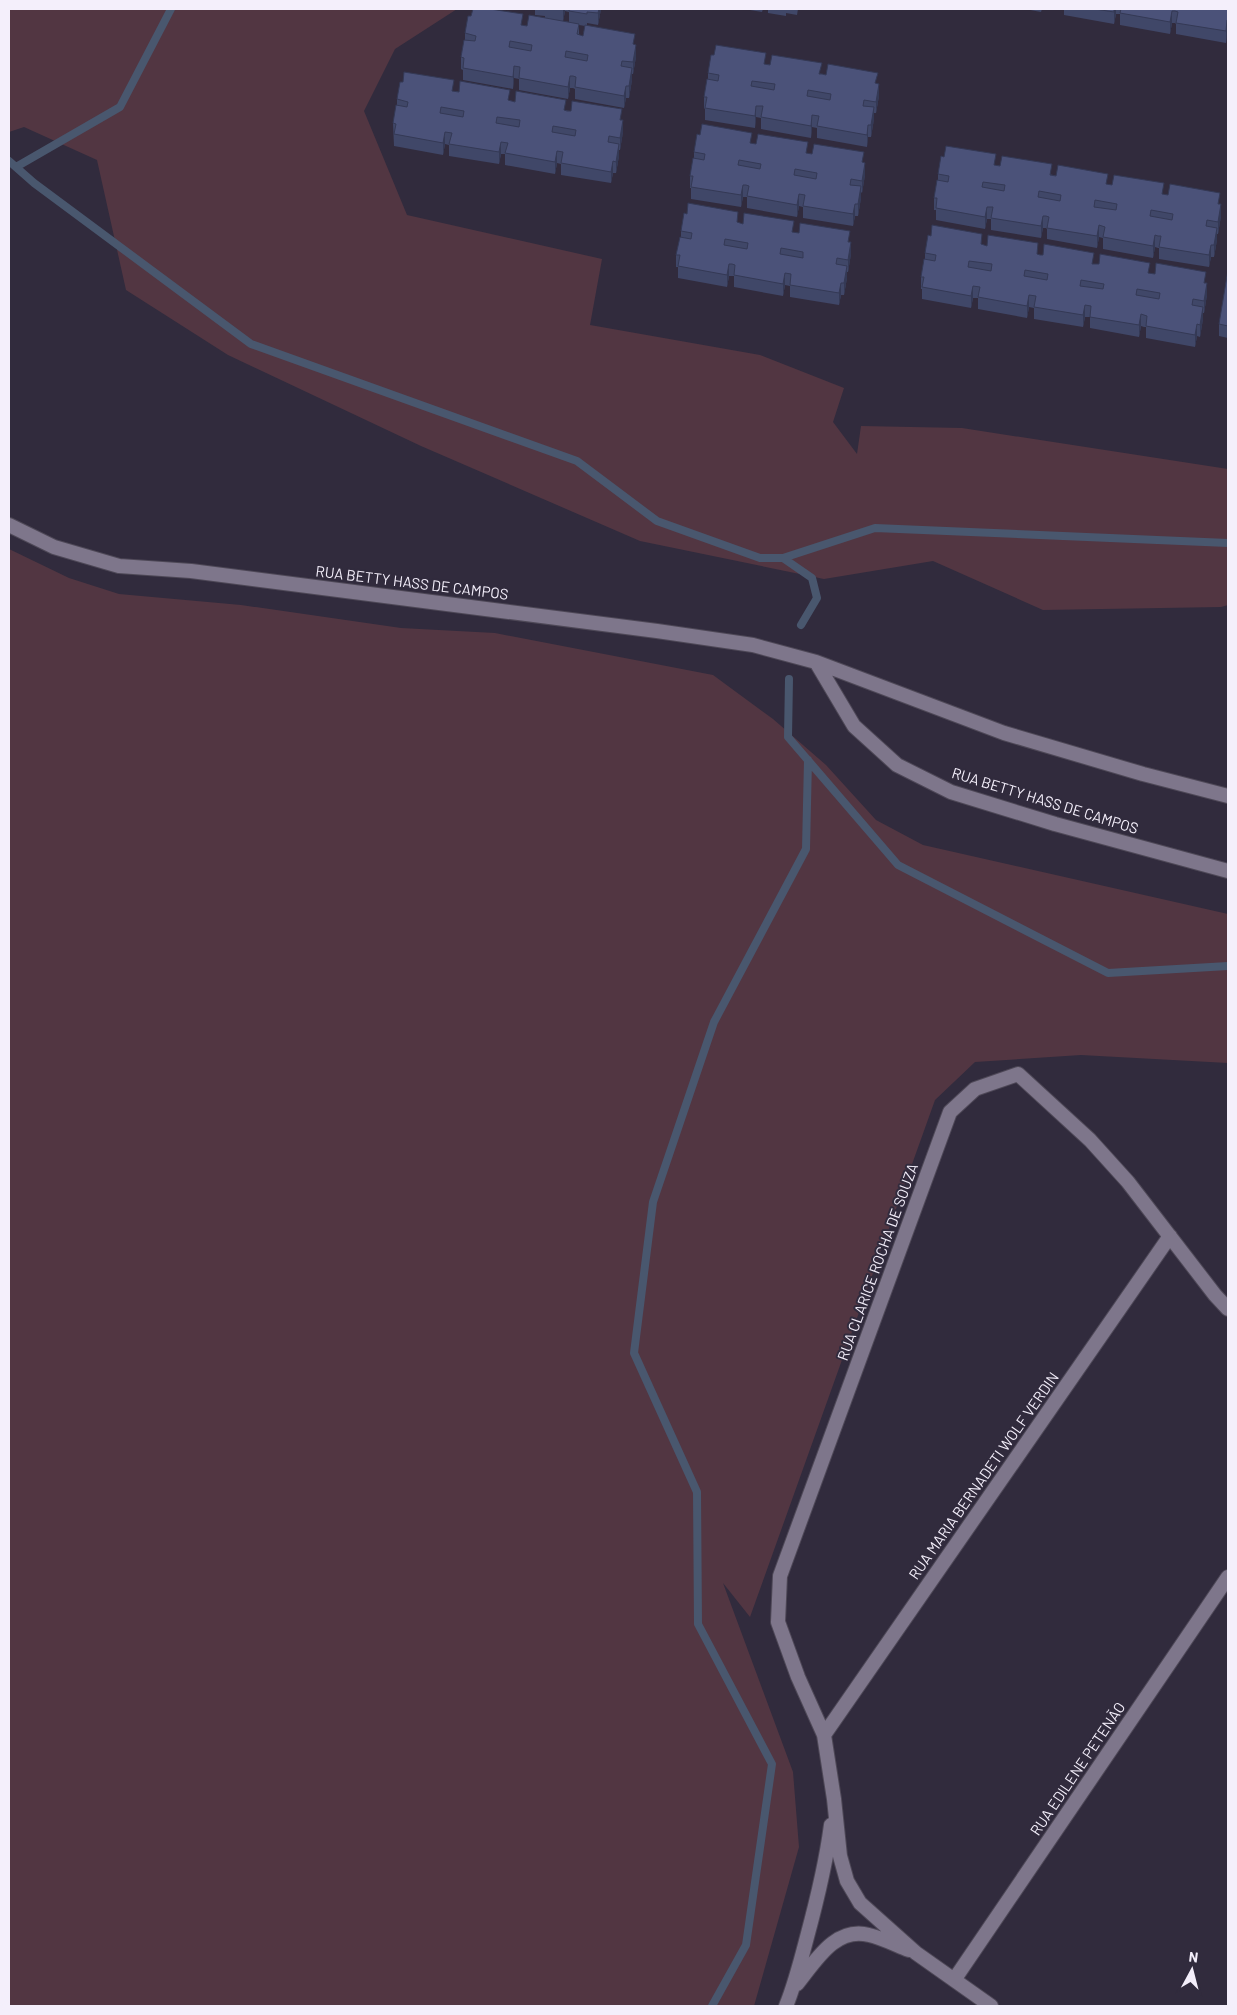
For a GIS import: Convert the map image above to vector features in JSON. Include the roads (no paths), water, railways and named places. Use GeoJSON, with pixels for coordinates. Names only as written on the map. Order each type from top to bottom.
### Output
{"type":"FeatureCollection","features":[{"type":"Feature","properties":{"kind":"street","name":"RUA BETTY HASS DE CAMPOS"},"geometry":{"type":"LineString","coordinates":[[9,525],[54,547],[119,566],[191,571],[753,645],[816,662],[1004,733],[1142,774],[1228,796]]}},
{"type":"Feature","properties":{"kind":"street","name":"RUA BETTY HASS DE CAMPOS"},"geometry":{"type":"LineString","coordinates":[[816,662],[854,726],[897,765],[951,792],[1055,824],[1228,871]]}},
{"type":"Feature","properties":{"kind":"street","name":"RUA CLARICE ROCHA DE SOUZA"},"geometry":{"type":"LineString","coordinates":[[916,1953],[860,1903],[847,1881],[840,1856],[834,1799],[824,1735],[798,1677],[778,1622],[780,1576],[950,1112],[975,1089],[1018,1074],[1090,1140],[1128,1182],[1215,1295],[1228,1309]]}},
{"type":"Feature","properties":{"kind":"street","name":"RUA MARIA BERNADETI WOLF VERDIN"},"geometry":{"type":"LineString","coordinates":[[824,1735],[1170,1236]]}},
{"type":"Feature","properties":{"kind":"street","name":"RUA EDILENE PETENÃO"},"geometry":{"type":"LineString","coordinates":[[954,1980],[1228,1577]]}},
{"type":"Feature","properties":{"kind":"street","name":"RUA CLARICE ROCHA DE SOUZA"},"geometry":{"type":"LineString","coordinates":[[786,2006],[793,1990],[828,1853],[834,1799]]}},
{"type":"Feature","properties":{"kind":"street","name":"RUA CLARICE ROCHA DE SOUZA"},"geometry":{"type":"LineString","coordinates":[[793,1990],[828,1946],[846,1935],[867,1934],[916,1953]]}},
{"type":"Feature","properties":{"kind":"street"},"geometry":{"type":"LineString","coordinates":[[916,1953],[991,2006]]}},
{"type":"Feature","properties":{"kind":"waterway"},"geometry":{"type":"LineString","coordinates":[[16,167],[120,107],[171,9]]}},
{"type":"Feature","properties":{"kind":"waterway"},"geometry":{"type":"LineString","coordinates":[[9,161],[34,183],[251,344],[577,461],[657,521],[760,558],[783,558],[812,578],[817,598],[801,625]]}},
{"type":"Feature","properties":{"kind":"waterway"},"geometry":{"type":"LineString","coordinates":[[783,558],[875,528],[1228,543]]}},
{"type":"Feature","properties":{"kind":"waterway"},"geometry":{"type":"LineString","coordinates":[[789,679],[788,737],[898,865],[1108,973],[1228,966]]}},
{"type":"Feature","properties":{"kind":"waterway"},"geometry":{"type":"LineString","coordinates":[[712,2006],[746,1945],[772,1764],[698,1624],[697,1492],[634,1353],[653,1202],[714,1022],[806,849],[808,760]]}}]}
